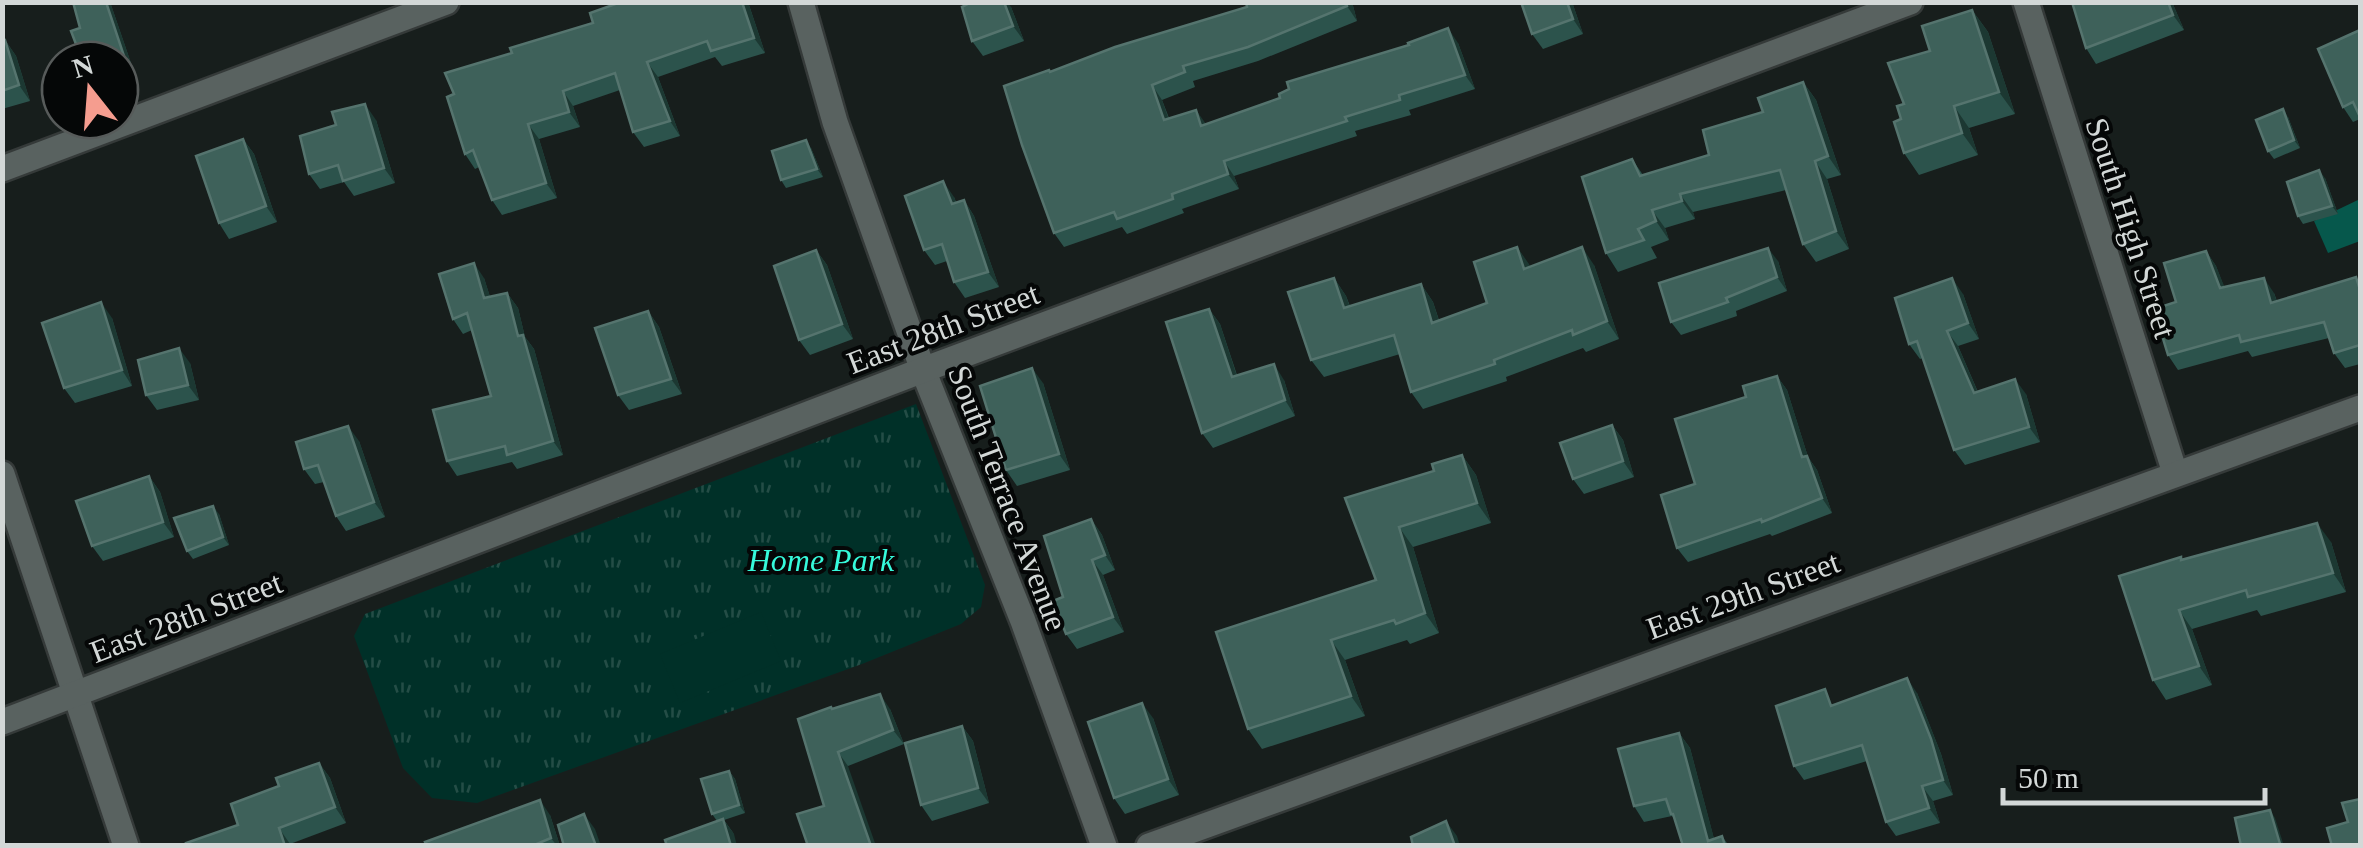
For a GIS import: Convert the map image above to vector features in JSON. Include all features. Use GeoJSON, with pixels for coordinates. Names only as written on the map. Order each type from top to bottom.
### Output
{"type":"FeatureCollection","features":[{"type":"Feature","properties":{"kind":"street"},"geometry":{"type":"LineString","coordinates":[[2,170],[446,2]]}},
{"type":"Feature","properties":{"kind":"street","name":"South Terrace Avenue"},"geometry":{"type":"LineString","coordinates":[[801,2],[836,122],[923,370],[1023,621],[1104,846]]}},
{"type":"Feature","properties":{"kind":"street","name":"East 28th Street"},"geometry":{"type":"LineString","coordinates":[[2,722],[923,370],[1910,2]]}},
{"type":"Feature","properties":{"kind":"street","name":"South High Street"},"geometry":{"type":"LineString","coordinates":[[2026,2],[2175,473]]}},
{"type":"Feature","properties":{"kind":"street","name":"East 29th Street"},"geometry":{"type":"LineString","coordinates":[[1148,846],[2360,408]]}},
{"type":"Feature","properties":{"kind":"street"},"geometry":{"type":"LineString","coordinates":[[2,474],[126,846]]}},
{"type":"Feature","properties":{"kind":"green space","name":"Home Park"},"geometry":{"type":"Polygon","coordinates":[[[916,404],[985,585],[981,607],[961,624],[862,664],[477,803],[432,798],[403,768],[354,636],[365,614],[916,404]]]}},
{"type":"Feature","properties":{"kind":"green space"},"geometry":{"type":"Polygon","coordinates":[[[761,612],[781,661],[680,703],[660,654],[761,612]]]}},
{"type":"Feature","properties":{"kind":"shaded area"},"geometry":{"type":"Polygon","coordinates":[[[2360,199],[2360,241],[2328,253],[2314,221],[2360,199]]]}},
{"type":"Feature","properties":{"kind":"building"},"geometry":{"type":"Polygon","coordinates":[[[73,2],[106,2],[119,40],[74,40],[71,31],[80,28],[73,2]]]}},
{"type":"Feature","properties":{"kind":"building"},"geometry":{"type":"Polygon","coordinates":[[[621,2],[742,2],[754,38],[711,51],[707,41],[647,62],[670,121],[633,132],[615,73],[563,91],[569,112],[528,124],[546,183],[492,200],[473,150],[465,154],[447,97],[454,94],[445,73],[593,23],[590,13],[621,2]]]}},
{"type":"Feature","properties":{"kind":"building"},"geometry":{"type":"Polygon","coordinates":[[[972,2],[1004,2],[1013,26],[972,41],[962,7],[972,2]]]}},
{"type":"Feature","properties":{"kind":"building"},"geometry":{"type":"Polygon","coordinates":[[[1246,2],[1346,2],[1347,6],[1248,47],[1183,66],[1185,72],[1152,85],[1164,120],[1196,110],[1201,126],[1280,98],[1279,94],[1289,89],[1287,82],[1409,45],[1448,28],[1465,75],[1399,95],[1400,100],[1345,117],[1347,121],[1224,161],[1228,174],[1172,194],[1173,199],[1117,219],[1114,212],[1054,233],[1004,86],[1247,7],[1246,2]]]}},
{"type":"Feature","properties":{"kind":"building"},"geometry":{"type":"Polygon","coordinates":[[[1521,2],[1567,2],[1573,19],[1532,34],[1521,2]]]}},
{"type":"Feature","properties":{"kind":"building"},"geometry":{"type":"Polygon","coordinates":[[[2072,2],[2168,2],[2173,15],[2086,48],[2072,2]]]}},
{"type":"Feature","properties":{"kind":"building"},"geometry":{"type":"Polygon","coordinates":[[[1972,10],[1999,92],[1954,106],[1962,133],[1904,153],[1894,122],[1901,119],[1897,106],[1904,104],[1888,63],[1930,51],[1922,26],[1972,10]]]}},
{"type":"Feature","properties":{"kind":"building"},"geometry":{"type":"Polygon","coordinates":[[[2360,30],[2360,117],[2353,102],[2343,107],[2318,49],[2360,30]]]}},
{"type":"Feature","properties":{"kind":"building"},"geometry":{"type":"Polygon","coordinates":[[[5,40],[19,85],[2,91],[2,41],[5,40]]]}},
{"type":"Feature","properties":{"kind":"building"},"geometry":{"type":"Polygon","coordinates":[[[1803,82],[1828,156],[1815,161],[1836,231],[1803,244],[1780,170],[1680,194],[1682,201],[1652,210],[1656,221],[1638,229],[1644,240],[1606,253],[1582,177],[1632,159],[1640,176],[1709,155],[1703,130],[1763,112],[1758,98],[1803,82]]]}},
{"type":"Feature","properties":{"kind":"building"},"geometry":{"type":"Polygon","coordinates":[[[365,104],[384,168],[343,181],[338,165],[309,174],[300,136],[336,125],[332,112],[365,104]]]}},
{"type":"Feature","properties":{"kind":"building"},"geometry":{"type":"Polygon","coordinates":[[[2283,109],[2294,140],[2268,151],[2256,120],[2283,109]]]}},
{"type":"Feature","properties":{"kind":"building"},"geometry":{"type":"Polygon","coordinates":[[[243,139],[266,206],[219,223],[196,156],[243,139]]]}},
{"type":"Feature","properties":{"kind":"building"},"geometry":{"type":"Polygon","coordinates":[[[806,140],[817,169],[781,180],[772,151],[806,140]]]}},
{"type":"Feature","properties":{"kind":"building"},"geometry":{"type":"Polygon","coordinates":[[[2319,170],[2332,206],[2298,216],[2287,182],[2319,170]]]}},
{"type":"Feature","properties":{"kind":"building"},"geometry":{"type":"Polygon","coordinates":[[[943,181],[952,204],[964,200],[988,272],[954,282],[942,244],[924,250],[905,196],[943,181]]]}},
{"type":"Feature","properties":{"kind":"building"},"geometry":{"type":"Polygon","coordinates":[[[1517,247],[1524,269],[1582,247],[1607,321],[1573,335],[1572,330],[1494,360],[1495,364],[1411,392],[1394,335],[1311,360],[1288,292],[1334,278],[1344,308],[1421,284],[1432,323],[1487,303],[1474,262],[1517,247]]]}},
{"type":"Feature","properties":{"kind":"building"},"geometry":{"type":"Polygon","coordinates":[[[1768,248],[1777,277],[1726,298],[1728,302],[1671,322],[1659,283],[1768,248]]]}},
{"type":"Feature","properties":{"kind":"building"},"geometry":{"type":"Polygon","coordinates":[[[816,250],[842,324],[799,340],[774,266],[816,250]]]}},
{"type":"Feature","properties":{"kind":"building"},"geometry":{"type":"Polygon","coordinates":[[[2206,251],[2220,288],[2264,278],[2271,303],[2356,277],[2360,290],[2360,345],[2334,353],[2324,322],[2241,342],[2239,335],[2168,355],[2154,309],[2176,302],[2164,263],[2206,251]]]}},
{"type":"Feature","properties":{"kind":"building"},"geometry":{"type":"Polygon","coordinates":[[[474,263],[484,298],[507,293],[553,441],[507,455],[505,446],[447,461],[433,410],[491,396],[467,313],[453,319],[439,274],[474,263]]]}},
{"type":"Feature","properties":{"kind":"building"},"geometry":{"type":"Polygon","coordinates":[[[1952,278],[1968,323],[1947,331],[1974,393],[2015,379],[2029,427],[1954,450],[1917,341],[1909,344],[1895,298],[1952,278]]]}},
{"type":"Feature","properties":{"kind":"building"},"geometry":{"type":"Polygon","coordinates":[[[101,302],[122,370],[64,388],[42,323],[101,302]]]}},
{"type":"Feature","properties":{"kind":"building"},"geometry":{"type":"Polygon","coordinates":[[[1209,309],[1232,377],[1274,364],[1285,400],[1202,433],[1166,322],[1209,309]]]}},
{"type":"Feature","properties":{"kind":"building"},"geometry":{"type":"Polygon","coordinates":[[[648,311],[671,379],[618,395],[595,328],[648,311]]]}},
{"type":"Feature","properties":{"kind":"building"},"geometry":{"type":"Polygon","coordinates":[[[179,348],[188,385],[146,395],[138,360],[179,348]]]}},
{"type":"Feature","properties":{"kind":"building"},"geometry":{"type":"Polygon","coordinates":[[[1032,368],[1059,454],[1006,470],[980,386],[1032,368]]]}},
{"type":"Feature","properties":{"kind":"building"},"geometry":{"type":"Polygon","coordinates":[[[1777,376],[1802,457],[1807,456],[1822,498],[1762,522],[1761,519],[1677,548],[1661,495],[1695,484],[1675,419],[1746,397],[1743,386],[1777,376]]]}},
{"type":"Feature","properties":{"kind":"building"},"geometry":{"type":"Polygon","coordinates":[[[1612,425],[1623,461],[1573,479],[1560,443],[1612,425]]]}},
{"type":"Feature","properties":{"kind":"building"},"geometry":{"type":"Polygon","coordinates":[[[348,426],[374,502],[336,516],[318,465],[304,469],[296,442],[348,426]]]}},
{"type":"Feature","properties":{"kind":"building"},"geometry":{"type":"Polygon","coordinates":[[[1462,455],[1477,503],[1399,527],[1425,613],[1331,640],[1351,696],[1248,729],[1216,632],[1376,580],[1345,498],[1434,471],[1432,464],[1462,455]]]}},
{"type":"Feature","properties":{"kind":"building"},"geometry":{"type":"Polygon","coordinates":[[[149,476],[163,522],[92,546],[76,501],[149,476]]]}},
{"type":"Feature","properties":{"kind":"building"},"geometry":{"type":"Polygon","coordinates":[[[213,506],[223,537],[187,551],[174,518],[213,506]]]}},
{"type":"Feature","properties":{"kind":"building"},"geometry":{"type":"Polygon","coordinates":[[[1091,519],[1105,555],[1092,560],[1113,617],[1066,634],[1053,601],[1063,597],[1044,536],[1091,519]]]}},
{"type":"Feature","properties":{"kind":"building"},"geometry":{"type":"Polygon","coordinates":[[[2317,523],[2333,573],[2248,597],[2246,590],[2179,610],[2199,666],[2153,680],[2119,576],[2317,523]]]}},
{"type":"Feature","properties":{"kind":"building"},"geometry":{"type":"Polygon","coordinates":[[[1907,678],[1943,780],[1922,786],[1929,808],[1886,822],[1862,745],[1794,766],[1776,706],[1825,689],[1831,706],[1907,678]]]}},
{"type":"Feature","properties":{"kind":"building"},"geometry":{"type":"Polygon","coordinates":[[[880,694],[893,730],[838,752],[871,846],[808,846],[797,814],[824,806],[798,719],[880,694]]]}},
{"type":"Feature","properties":{"kind":"building"},"geometry":{"type":"Polygon","coordinates":[[[1142,703],[1168,779],[1114,798],[1088,722],[1142,703]]]}},
{"type":"Feature","properties":{"kind":"building"},"geometry":{"type":"Polygon","coordinates":[[[962,726],[978,788],[921,805],[905,743],[962,726]]]}},
{"type":"Feature","properties":{"kind":"building"},"geometry":{"type":"Polygon","coordinates":[[[1679,733],[1708,841],[1722,836],[1725,846],[1683,846],[1666,799],[1634,806],[1618,749],[1679,733]]]}},
{"type":"Feature","properties":{"kind":"building"},"geometry":{"type":"Polygon","coordinates":[[[319,763],[335,807],[279,828],[285,846],[187,846],[186,843],[238,825],[231,804],[279,786],[276,778],[319,763]]]}},
{"type":"Feature","properties":{"kind":"building"},"geometry":{"type":"Polygon","coordinates":[[[729,771],[739,805],[712,814],[701,779],[729,771]]]}},
{"type":"Feature","properties":{"kind":"building"},"geometry":{"type":"Polygon","coordinates":[[[2360,799],[2360,846],[2332,846],[2327,828],[2348,822],[2342,803],[2360,799]]]}},
{"type":"Feature","properties":{"kind":"building"},"geometry":{"type":"Polygon","coordinates":[[[540,800],[551,838],[532,846],[427,846],[425,842],[540,800]]]}},
{"type":"Feature","properties":{"kind":"building"},"geometry":{"type":"Polygon","coordinates":[[[2270,810],[2280,844],[2241,846],[2235,818],[2270,810]]]}},
{"type":"Feature","properties":{"kind":"building"},"geometry":{"type":"Polygon","coordinates":[[[584,814],[596,846],[564,846],[558,825],[584,814]]]}},
{"type":"Feature","properties":{"kind":"building"},"geometry":{"type":"Polygon","coordinates":[[[723,819],[731,846],[667,846],[665,840],[723,819]]]}},
{"type":"Feature","properties":{"kind":"building"},"geometry":{"type":"Polygon","coordinates":[[[1446,821],[1455,846],[1413,846],[1411,837],[1446,821]]]}}]}
